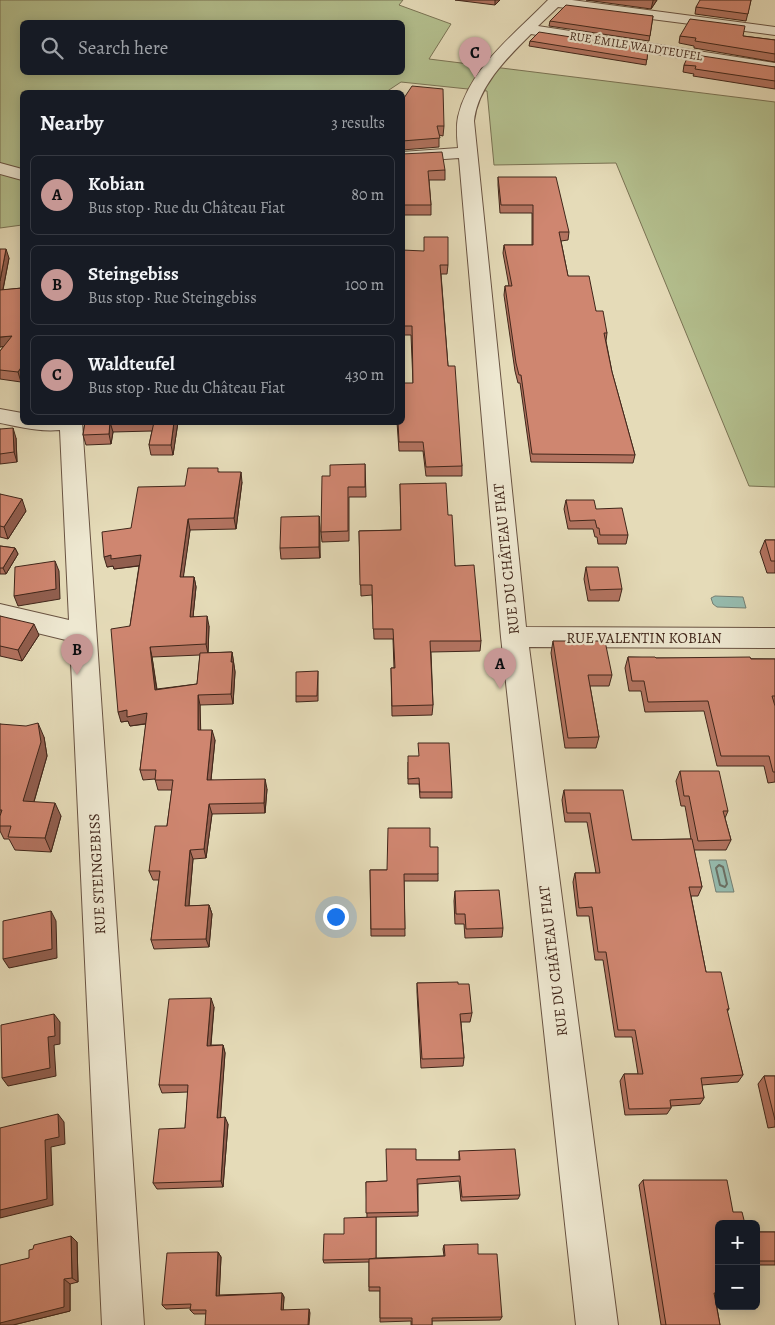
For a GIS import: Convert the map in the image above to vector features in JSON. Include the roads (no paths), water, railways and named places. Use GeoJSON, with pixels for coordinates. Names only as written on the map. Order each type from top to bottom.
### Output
{"type":"FeatureCollection","features":[{"type":"Feature","properties":{"kind":"street","name":"RUE DU CHÂTEAU FIAT"},"geometry":{"type":"LineString","coordinates":[[597,1325],[514,637],[465,120],[472,96],[506,51],[555,1],[775,31]]}},
{"type":"Feature","properties":{"kind":"street","name":"RUE ÉMILE WALDTEUFEL"},"geometry":{"type":"LineString","coordinates":[[528,30],[775,68]]}},
{"type":"Feature","properties":{"kind":"street"},"geometry":{"type":"LineString","coordinates":[[405,157],[467,152]]}},
{"type":"Feature","properties":{"kind":"street"},"geometry":{"type":"LineString","coordinates":[[0,168],[20,174]]}},
{"type":"Feature","properties":{"kind":"street"},"geometry":{"type":"LineString","coordinates":[[0,416],[20,420]]}},
{"type":"Feature","properties":{"kind":"street","name":"RUE STEINGEBISS"},"geometry":{"type":"LineString","coordinates":[[71,425],[123,1325]]}},
{"type":"Feature","properties":{"kind":"street"},"geometry":{"type":"LineString","coordinates":[[0,614],[83,634]]}},
{"type":"Feature","properties":{"kind":"street","name":"RUE VALENTIN KOBIAN"},"geometry":{"type":"LineString","coordinates":[[514,637],[775,638]]}},
{"type":"Feature","properties":{"kind":"water"},"geometry":{"type":"Polygon","coordinates":[[[715,596],[743,597],[746,608],[717,607],[713,604],[711,598],[715,596]]]}},
{"type":"Feature","properties":{"kind":"water"},"geometry":{"type":"Polygon","coordinates":[[[709,860],[726,860],[734,892],[716,892],[709,860]]]}},
{"type":"Feature","properties":{"kind":"place","name":"Waldteufel"},"geometry":{"type":"Point","coordinates":[475,78]}},
{"type":"Feature","properties":{"kind":"place","name":"Steingebiss"},"geometry":{"type":"Point","coordinates":[77,675]}},
{"type":"Feature","properties":{"kind":"place","name":"Kobian"},"geometry":{"type":"Point","coordinates":[500,689]}}]}
